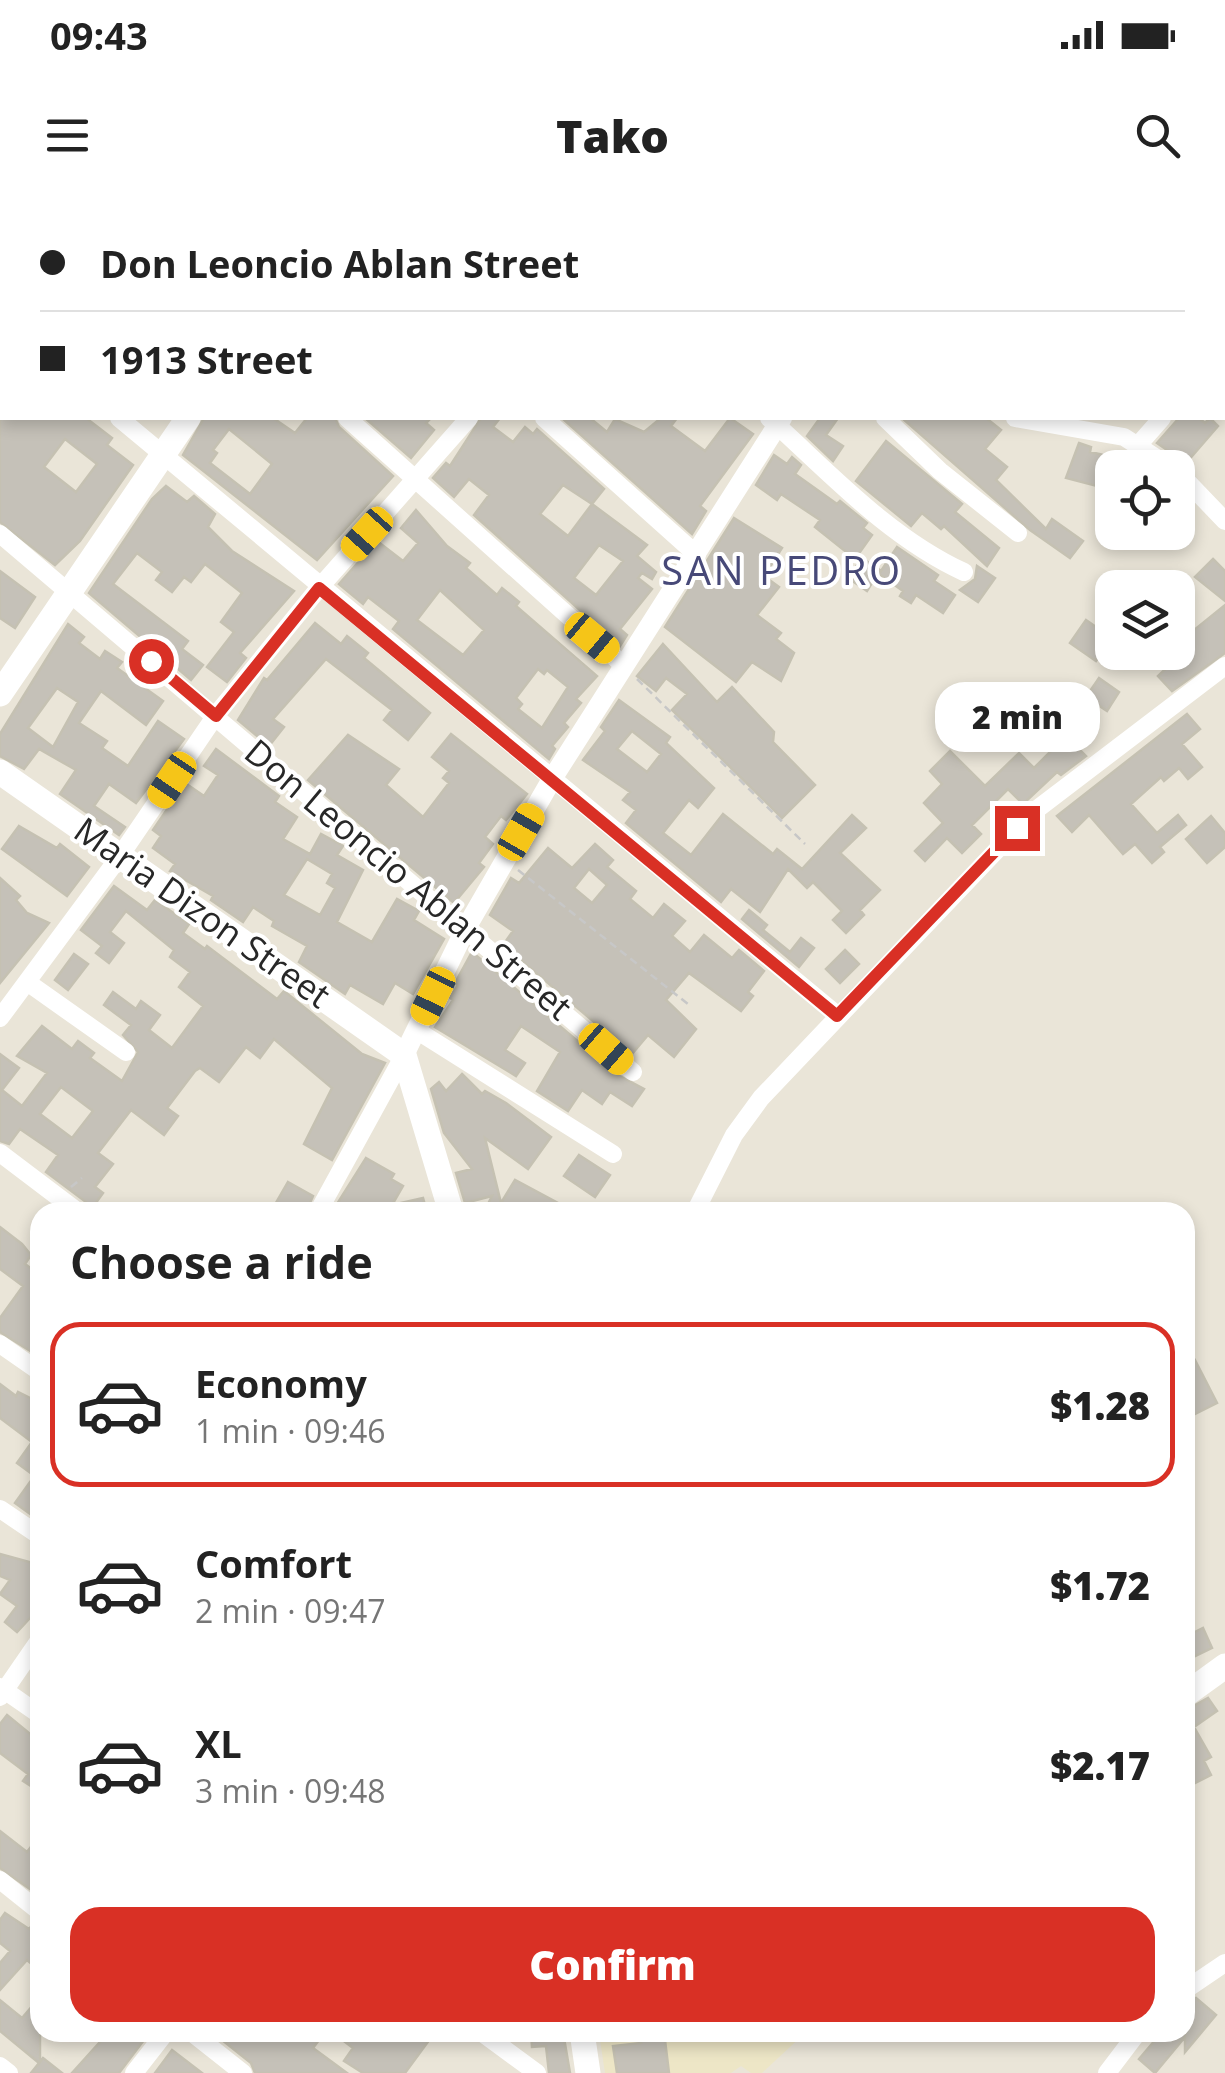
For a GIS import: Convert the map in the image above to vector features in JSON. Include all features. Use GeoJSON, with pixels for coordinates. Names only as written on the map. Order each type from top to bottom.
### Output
{"type":"FeatureCollection","features":[{"type":"Feature","properties":{"kind":"main road"},"geometry":{"type":"LineString","coordinates":[[0,694],[186,420]]}},
{"type":"Feature","properties":{"kind":"main road","name":"Maria Dizon Street"},"geometry":{"type":"LineString","coordinates":[[0,772],[404,1056]]}},
{"type":"Feature","properties":{"kind":"main road"},"geometry":{"type":"LineString","coordinates":[[404,1056],[448,1202]]}},
{"type":"Feature","properties":{"kind":"main road"},"geometry":{"type":"LineString","coordinates":[[1195,1688],[1225,1666]]}},
{"type":"Feature","properties":{"kind":"main road"},"geometry":{"type":"LineString","coordinates":[[583,2042],[588,2073]]}},
{"type":"Feature","properties":{"kind":"street"},"geometry":{"type":"LineString","coordinates":[[121,420],[837,1016]]}},
{"type":"Feature","properties":{"kind":"street"},"geometry":{"type":"LineString","coordinates":[[349,420],[622,664]]}},
{"type":"Feature","properties":{"kind":"street"},"geometry":{"type":"LineString","coordinates":[[0,1018],[120,856],[216,716],[319,588],[467,420]]}},
{"type":"Feature","properties":{"kind":"street"},"geometry":{"type":"LineString","coordinates":[[546,420],[696,555]]}},
{"type":"Feature","properties":{"kind":"street"},"geometry":{"type":"LineString","coordinates":[[324,1202],[404,1056],[466,928],[552,779],[622,664],[696,555],[776,420],[800,451],[894,528],[964,572]]}},
{"type":"Feature","properties":{"kind":"street"},"geometry":{"type":"LineString","coordinates":[[887,420],[940,471],[1018,533]]}},
{"type":"Feature","properties":{"kind":"street"},"geometry":{"type":"LineString","coordinates":[[1028,420],[1102,431],[1140,443],[1149,450]]}},
{"type":"Feature","properties":{"kind":"street"},"geometry":{"type":"LineString","coordinates":[[1140,443],[1160,420]]}},
{"type":"Feature","properties":{"kind":"street"},"geometry":{"type":"LineString","coordinates":[[1195,490],[1225,520]]}},
{"type":"Feature","properties":{"kind":"street","name":"Don Leoncio Ablan Street"},"geometry":{"type":"LineString","coordinates":[[0,534],[632,1072]]}},
{"type":"Feature","properties":{"kind":"street"},"geometry":{"type":"LineString","coordinates":[[700,1202],[716,1168],[761,1098],[1032,814],[1225,666]]}},
{"type":"Feature","properties":{"kind":"street"},"geometry":{"type":"LineString","coordinates":[[28,982],[126,1052]]}},
{"type":"Feature","properties":{"kind":"street"},"geometry":{"type":"LineString","coordinates":[[416,1030],[613,1154]]}},
{"type":"Feature","properties":{"kind":"street"},"geometry":{"type":"LineString","coordinates":[[0,1153],[65,1202]]}},
{"type":"Feature","properties":{"kind":"street"},"geometry":{"type":"LineString","coordinates":[[0,1344],[30,1365]]}},
{"type":"Feature","properties":{"kind":"street"},"geometry":{"type":"LineString","coordinates":[[0,1509],[30,1529]]}},
{"type":"Feature","properties":{"kind":"street"},"geometry":{"type":"LineString","coordinates":[[30,1653],[2,1691],[30,1709]]}},
{"type":"Feature","properties":{"kind":"street"},"geometry":{"type":"LineString","coordinates":[[0,1880],[30,1904]]}},
{"type":"Feature","properties":{"kind":"street"},"geometry":{"type":"LineString","coordinates":[[1195,1983],[1225,1963]]}},
{"type":"Feature","properties":{"kind":"street"},"geometry":{"type":"LineString","coordinates":[[134,2073],[158,2042]]}},
{"type":"Feature","properties":{"kind":"street"},"geometry":{"type":"LineString","coordinates":[[204,2042],[243,2073]]}},
{"type":"Feature","properties":{"kind":"street"},"geometry":{"type":"LineString","coordinates":[[495,2042],[537,2073]]}},
{"type":"Feature","properties":{"kind":"street"},"geometry":{"type":"LineString","coordinates":[[1107,2073],[1130,2042]]}},
{"type":"Feature","properties":{"kind":"street"},"geometry":{"type":"LineString","coordinates":[[0,2066],[10,2073]]}},
{"type":"Feature","properties":{"kind":"path"},"geometry":{"type":"LineString","coordinates":[[622,664],[806,844]]}},
{"type":"Feature","properties":{"kind":"path"},"geometry":{"type":"LineString","coordinates":[[506,859],[688,1004]]}},
{"type":"Feature","properties":{"kind":"shaded area"},"geometry":{"type":"Polygon","coordinates":[[[600,2042],[795,2042],[762,2073],[751,2073],[741,2066],[731,2073],[605,2073],[600,2042]]]}},
{"type":"Feature","properties":{"kind":"building"},"geometry":{"type":"Polygon","coordinates":[[[0,420],[89,420],[112,438],[107,445],[133,465],[80,541],[55,565],[0,522],[0,420]],[[65,439],[44,467],[76,492],[97,464],[65,439]]]}},
{"type":"Feature","properties":{"kind":"building"},"geometry":{"type":"Polygon","coordinates":[[[203,420],[276,420],[295,433],[305,420],[336,420],[393,476],[317,560],[183,455],[203,420]],[[229,429],[213,450],[217,453],[210,463],[250,494],[272,464],[229,429]]]}},
{"type":"Feature","properties":{"kind":"building"},"geometry":{"type":"Polygon","coordinates":[[[367,420],[429,420],[426,423],[434,430],[411,458],[367,420]]]}},
{"type":"Feature","properties":{"kind":"building"},"geometry":{"type":"Polygon","coordinates":[[[480,420],[498,420],[493,427],[513,442],[525,427],[533,434],[537,429],[604,489],[592,504],[647,545],[637,556],[656,572],[652,579],[642,573],[638,578],[652,589],[620,629],[627,635],[620,646],[474,515],[489,495],[469,479],[454,497],[433,478],[446,463],[450,466],[480,420]],[[563,485],[540,514],[568,536],[592,504],[563,485]],[[599,545],[574,578],[596,595],[623,561],[599,545]]]}},
{"type":"Feature","properties":{"kind":"building"},"geometry":{"type":"Polygon","coordinates":[[[564,420],[592,420],[607,432],[617,420],[644,432],[659,420],[676,420],[671,426],[705,451],[728,420],[753,434],[700,506],[706,511],[692,534],[564,420]]]}},
{"type":"Feature","properties":{"kind":"building"},"geometry":{"type":"Polygon","coordinates":[[[819,420],[837,420],[826,435],[843,446],[833,461],[807,436],[819,420]]]}},
{"type":"Feature","properties":{"kind":"building"},"geometry":{"type":"Polygon","coordinates":[[[904,420],[988,420],[1001,430],[985,449],[1007,467],[996,480],[1046,529],[1052,519],[1083,541],[1070,558],[1030,530],[904,420]]]}},
{"type":"Feature","properties":{"kind":"building"},"geometry":{"type":"Polygon","coordinates":[[[1177,420],[1212,420],[1218,426],[1195,453],[1167,450],[1157,443],[1177,420]]]}},
{"type":"Feature","properties":{"kind":"building"},"geometry":{"type":"Polygon","coordinates":[[[886,441],[962,504],[955,512],[999,548],[987,566],[944,526],[941,529],[922,513],[911,526],[856,481],[886,441]]]}},
{"type":"Feature","properties":{"kind":"building"},"geometry":{"type":"Polygon","coordinates":[[[1079,443],[1091,447],[1090,452],[1095,453],[1095,486],[1066,478],[1079,443]]]}},
{"type":"Feature","properties":{"kind":"building"},"geometry":{"type":"Polygon","coordinates":[[[774,455],[787,464],[792,457],[801,465],[795,474],[867,523],[863,528],[872,535],[855,559],[815,527],[820,520],[781,494],[777,500],[756,485],[774,455]]]}},
{"type":"Feature","properties":{"kind":"building"},"geometry":{"type":"Polygon","coordinates":[[[166,486],[187,502],[194,496],[215,514],[208,527],[232,551],[294,591],[240,653],[246,658],[227,682],[207,667],[234,632],[221,622],[242,593],[205,564],[191,582],[184,577],[172,592],[156,580],[162,572],[137,553],[113,584],[188,641],[182,649],[203,665],[191,680],[89,593],[152,499],[166,486]]]}},
{"type":"Feature","properties":{"kind":"building"},"geometry":{"type":"Polygon","coordinates":[[[416,510],[447,546],[470,563],[466,568],[497,595],[502,588],[519,602],[516,606],[597,676],[576,699],[581,703],[564,723],[568,727],[552,746],[555,749],[549,759],[393,629],[399,621],[368,597],[363,604],[339,584],[377,541],[403,561],[418,543],[401,528],[416,510]],[[440,590],[417,620],[463,655],[484,630],[440,590]],[[538,669],[516,698],[522,704],[518,709],[542,728],[568,687],[547,670],[544,674],[538,669]]]}},
{"type":"Feature","properties":{"kind":"building"},"geometry":{"type":"Polygon","coordinates":[[[734,518],[782,548],[764,576],[779,587],[757,615],[781,633],[776,639],[794,653],[781,681],[752,662],[736,682],[665,627],[734,518]]]}},
{"type":"Feature","properties":{"kind":"building"},"geometry":{"type":"Polygon","coordinates":[[[897,547],[938,575],[934,581],[955,595],[943,613],[916,595],[911,603],[900,596],[903,591],[879,574],[897,547]]]}},
{"type":"Feature","properties":{"kind":"building"},"geometry":{"type":"Polygon","coordinates":[[[862,558],[880,570],[867,591],[848,578],[862,558]]]}},
{"type":"Feature","properties":{"kind":"building"},"geometry":{"type":"Polygon","coordinates":[[[1213,559],[1225,571],[1225,601],[1195,577],[1213,559]]]}},
{"type":"Feature","properties":{"kind":"building"},"geometry":{"type":"Polygon","coordinates":[[[977,566],[995,578],[978,602],[960,590],[975,579],[977,566]]]}},
{"type":"Feature","properties":{"kind":"building"},"geometry":{"type":"Polygon","coordinates":[[[0,571],[35,597],[15,628],[0,618],[0,571]]]}},
{"type":"Feature","properties":{"kind":"building"},"geometry":{"type":"Polygon","coordinates":[[[1225,605],[1225,653],[1172,691],[1158,676],[1164,670],[1195,670],[1195,629],[1225,605]]]}},
{"type":"Feature","properties":{"kind":"building"},"geometry":{"type":"Polygon","coordinates":[[[1086,620],[1095,626],[1095,660],[1070,643],[1086,620]]]}},
{"type":"Feature","properties":{"kind":"building"},"geometry":{"type":"Polygon","coordinates":[[[315,623],[341,644],[347,636],[368,653],[364,658],[430,713],[408,740],[384,720],[392,710],[326,659],[273,719],[284,727],[269,746],[238,720],[264,678],[267,680],[315,623]]]}},
{"type":"Feature","properties":{"kind":"building"},"geometry":{"type":"Polygon","coordinates":[[[68,624],[84,637],[79,643],[100,659],[105,651],[122,662],[117,668],[163,701],[146,725],[101,691],[79,723],[107,741],[102,748],[128,766],[158,721],[184,739],[136,803],[109,784],[94,806],[125,827],[119,835],[60,794],[76,770],[39,749],[24,769],[0,756],[0,734],[68,624]],[[57,688],[28,728],[53,747],[78,702],[57,688]]]}},
{"type":"Feature","properties":{"kind":"building"},"geometry":{"type":"Polygon","coordinates":[[[663,644],[717,702],[732,687],[774,732],[773,742],[815,785],[782,818],[672,710],[687,694],[666,678],[656,691],[637,676],[663,644]]]}},
{"type":"Feature","properties":{"kind":"building"},"geometry":{"type":"Polygon","coordinates":[[[1099,678],[1119,692],[1107,711],[1086,697],[1099,678]]]}},
{"type":"Feature","properties":{"kind":"building"},"geometry":{"type":"Polygon","coordinates":[[[619,700],[670,737],[666,743],[714,788],[698,808],[689,800],[663,833],[691,855],[723,814],[773,854],[777,849],[802,869],[852,815],[866,828],[840,853],[880,890],[860,910],[864,915],[846,933],[833,920],[842,911],[813,882],[807,888],[788,869],[760,912],[731,889],[721,902],[626,823],[636,810],[623,800],[630,792],[583,760],[605,731],[601,727],[619,700]],[[632,731],[617,749],[647,772],[661,754],[632,731]]]}},
{"type":"Feature","properties":{"kind":"building"},"geometry":{"type":"Polygon","coordinates":[[[1187,714],[1200,729],[1182,744],[1202,767],[1188,779],[1179,768],[1164,781],[1161,777],[1131,804],[1157,833],[1178,815],[1186,825],[1160,847],[1164,852],[1152,863],[1135,844],[1123,854],[1089,815],[1072,832],[1057,816],[1187,714]]]}},
{"type":"Feature","properties":{"kind":"building"},"geometry":{"type":"Polygon","coordinates":[[[451,734],[527,794],[506,820],[501,816],[485,837],[493,844],[479,863],[484,867],[454,903],[308,780],[348,735],[399,769],[386,785],[423,817],[449,783],[443,778],[449,771],[432,757],[451,734]]]}},
{"type":"Feature","properties":{"kind":"building"},"geometry":{"type":"Polygon","coordinates":[[[1066,736],[1086,756],[1061,775],[1057,772],[1023,804],[1008,789],[972,825],[981,834],[962,853],[947,838],[925,861],[915,851],[943,823],[924,803],[942,784],[930,771],[950,751],[985,786],[1019,753],[1034,768],[1066,736]]]}},
{"type":"Feature","properties":{"kind":"building"},"geometry":{"type":"Polygon","coordinates":[[[216,749],[279,796],[275,802],[297,817],[283,839],[310,854],[321,834],[343,846],[337,855],[363,870],[337,922],[372,942],[397,899],[419,911],[414,920],[444,939],[413,994],[395,983],[383,1004],[350,985],[345,994],[299,962],[307,946],[272,926],[274,921],[253,907],[243,922],[211,900],[213,896],[170,871],[175,864],[153,848],[161,836],[153,830],[185,783],[204,796],[218,775],[204,766],[216,749]],[[307,859],[284,895],[320,915],[335,888],[327,883],[332,874],[307,859]]]}},
{"type":"Feature","properties":{"kind":"building"},"geometry":{"type":"Polygon","coordinates":[[[1211,816],[1225,833],[1225,847],[1207,863],[1186,839],[1211,816]]]}},
{"type":"Feature","properties":{"kind":"building"},"geometry":{"type":"Polygon","coordinates":[[[19,826],[57,848],[60,844],[89,867],[67,896],[2,849],[19,826]]]}},
{"type":"Feature","properties":{"kind":"building"},"geometry":{"type":"Polygon","coordinates":[[[595,844],[613,860],[607,867],[636,891],[630,899],[653,918],[664,904],[685,921],[672,936],[690,952],[704,935],[732,958],[739,950],[764,971],[748,992],[753,996],[741,1011],[689,973],[666,1000],[696,1029],[674,1057],[648,1035],[632,1054],[503,945],[513,931],[490,915],[511,878],[519,883],[548,848],[572,868],[595,844]],[[589,869],[574,888],[592,903],[607,885],[589,869]]]}},
{"type":"Feature","properties":{"kind":"building"},"geometry":{"type":"Polygon","coordinates":[[[0,878],[20,896],[16,900],[27,913],[49,923],[0,983],[0,878]]]}},
{"type":"Feature","properties":{"kind":"building"},"geometry":{"type":"Polygon","coordinates":[[[114,886],[147,910],[155,900],[189,924],[183,933],[205,949],[207,946],[277,999],[284,991],[362,1054],[385,1063],[332,1160],[304,1144],[332,1088],[274,1039],[260,1058],[246,1047],[219,1082],[200,1068],[195,1071],[167,1108],[178,1116],[164,1135],[131,1110],[98,1153],[113,1164],[95,1187],[103,1193],[96,1202],[86,1202],[46,1172],[58,1155],[20,1129],[9,1144],[0,1141],[0,1054],[19,1068],[2,1090],[22,1106],[47,1073],[17,1056],[42,1026],[72,1049],[78,1041],[94,1053],[90,1058],[122,1081],[138,1052],[123,1035],[131,1025],[104,1005],[113,992],[136,1009],[141,1001],[160,1015],[149,1030],[172,1048],[203,1006],[179,987],[190,972],[170,957],[174,950],[126,911],[110,932],[124,943],[109,963],[96,953],[102,946],[81,930],[114,886]],[[61,1087],[40,1114],[72,1138],[93,1111],[61,1087]]]}},
{"type":"Feature","properties":{"kind":"building"},"geometry":{"type":"Polygon","coordinates":[[[749,910],[767,925],[763,930],[790,952],[801,938],[814,948],[799,967],[742,919],[749,910]]]}},
{"type":"Feature","properties":{"kind":"building"},"geometry":{"type":"Polygon","coordinates":[[[845,950],[859,964],[840,983],[826,969],[845,950]]]}},
{"type":"Feature","properties":{"kind":"building"},"geometry":{"type":"Polygon","coordinates":[[[472,952],[600,1060],[597,1064],[644,1089],[632,1106],[610,1092],[602,1104],[582,1090],[568,1111],[537,1091],[560,1052],[521,1026],[505,1050],[525,1063],[516,1076],[435,1027],[453,1000],[450,998],[458,985],[455,983],[472,952]]]}},
{"type":"Feature","properties":{"kind":"building"},"geometry":{"type":"Polygon","coordinates":[[[74,954],[88,964],[68,990],[55,980],[74,954]]]}},
{"type":"Feature","properties":{"kind":"building"},"geometry":{"type":"Polygon","coordinates":[[[462,1074],[482,1094],[485,1091],[506,1103],[551,1137],[528,1169],[485,1138],[501,1202],[489,1202],[492,1196],[465,1202],[456,1173],[472,1169],[444,1133],[431,1089],[439,1082],[446,1091],[462,1074]]]}},
{"type":"Feature","properties":{"kind":"building"},"geometry":{"type":"Polygon","coordinates":[[[579,1155],[610,1175],[595,1197],[564,1176],[579,1155]]]}},
{"type":"Feature","properties":{"kind":"building"},"geometry":{"type":"Polygon","coordinates":[[[366,1158],[394,1174],[391,1179],[403,1186],[394,1202],[338,1202],[366,1158]]]}},
{"type":"Feature","properties":{"kind":"building"},"geometry":{"type":"Polygon","coordinates":[[[515,1180],[556,1202],[502,1202],[515,1180]]]}},
{"type":"Feature","properties":{"kind":"building"},"geometry":{"type":"Polygon","coordinates":[[[288,1182],[313,1196],[310,1202],[276,1202],[288,1182]]]}},
{"type":"Feature","properties":{"kind":"building"},"geometry":{"type":"Polygon","coordinates":[[[0,1227],[30,1254],[25,1264],[30,1268],[30,1351],[0,1332],[0,1318],[23,1286],[0,1269],[0,1227]]]}},
{"type":"Feature","properties":{"kind":"building"},"geometry":{"type":"Polygon","coordinates":[[[1195,1360],[1217,1403],[1195,1414],[1195,1360]]]}},
{"type":"Feature","properties":{"kind":"building"},"geometry":{"type":"Polygon","coordinates":[[[0,1384],[16,1396],[18,1392],[30,1398],[30,1440],[0,1418],[0,1384]]]}},
{"type":"Feature","properties":{"kind":"building"},"geometry":{"type":"Polygon","coordinates":[[[30,1445],[30,1473],[17,1463],[30,1445]]]}},
{"type":"Feature","properties":{"kind":"building"},"geometry":{"type":"Polygon","coordinates":[[[30,1482],[30,1514],[15,1503],[30,1482]]]}},
{"type":"Feature","properties":{"kind":"building"},"geometry":{"type":"Polygon","coordinates":[[[0,1554],[30,1562],[30,1618],[17,1632],[5,1622],[17,1606],[0,1594],[10,1580],[0,1576],[0,1554]]]}},
{"type":"Feature","properties":{"kind":"building"},"geometry":{"type":"Polygon","coordinates":[[[1203,1628],[1212,1648],[1195,1656],[1195,1632],[1203,1628]]]}},
{"type":"Feature","properties":{"kind":"building"},"geometry":{"type":"Polygon","coordinates":[[[1208,1698],[1217,1711],[1195,1726],[1195,1705],[1208,1698]]]}},
{"type":"Feature","properties":{"kind":"building"},"geometry":{"type":"Polygon","coordinates":[[[7,1715],[30,1734],[30,1786],[23,1781],[28,1774],[0,1753],[0,1724],[7,1715]]]}},
{"type":"Feature","properties":{"kind":"building"},"geometry":{"type":"Polygon","coordinates":[[[1195,1729],[1211,1757],[1204,1761],[1211,1775],[1195,1783],[1195,1729]]]}},
{"type":"Feature","properties":{"kind":"building"},"geometry":{"type":"Polygon","coordinates":[[[0,1831],[27,1852],[30,1848],[30,1889],[0,1868],[0,1831]]]}},
{"type":"Feature","properties":{"kind":"building"},"geometry":{"type":"Polygon","coordinates":[[[5,1913],[30,1928],[30,1963],[27,1960],[0,1990],[0,1963],[10,1951],[0,1943],[0,1920],[5,1913]]]}},
{"type":"Feature","properties":{"kind":"building"},"geometry":{"type":"Polygon","coordinates":[[[1195,1998],[1216,2015],[1195,2040],[1195,1998]]]}},
{"type":"Feature","properties":{"kind":"building"},"geometry":{"type":"Polygon","coordinates":[[[0,2000],[22,2018],[30,2009],[30,2042],[40,2042],[40,2062],[43,2058],[62,2073],[31,2073],[39,2063],[0,2031],[0,2000]]]}},
{"type":"Feature","properties":{"kind":"building"},"geometry":{"type":"Polygon","coordinates":[[[100,2042],[142,2042],[119,2073],[72,2073],[100,2042]]]}},
{"type":"Feature","properties":{"kind":"building"},"geometry":{"type":"Polygon","coordinates":[[[225,2042],[318,2042],[313,2048],[347,2073],[255,2073],[251,2063],[225,2042]]]}},
{"type":"Feature","properties":{"kind":"building"},"geometry":{"type":"Polygon","coordinates":[[[345,2042],[428,2042],[405,2073],[363,2073],[344,2061],[353,2048],[345,2042]]]}},
{"type":"Feature","properties":{"kind":"building"},"geometry":{"type":"Polygon","coordinates":[[[532,2042],[565,2042],[570,2073],[549,2073],[546,2046],[532,2047],[532,2042]]]}},
{"type":"Feature","properties":{"kind":"building"},"geometry":{"type":"Polygon","coordinates":[[[665,2042],[669,2073],[617,2073],[613,2046],[665,2042]]]}},
{"type":"Feature","properties":{"kind":"building"},"geometry":{"type":"Polygon","coordinates":[[[1153,2042],[1181,2042],[1155,2073],[1139,2059],[1153,2042]]]}},
{"type":"Feature","properties":{"kind":"building"},"geometry":{"type":"Polygon","coordinates":[[[172,2050],[202,2073],[155,2073],[172,2050]]]}},
{"type":"Feature","properties":{"kind":"district","name":"SAN PEDRO"},"geometry":{"type":"Point","coordinates":[782,571]}},
{"type":"Feature","properties":{"kind":"route"},"geometry":{"type":"LineString","coordinates":[[151,661],[216,716],[319,588],[837,1016],[1017,828]]}}]}
